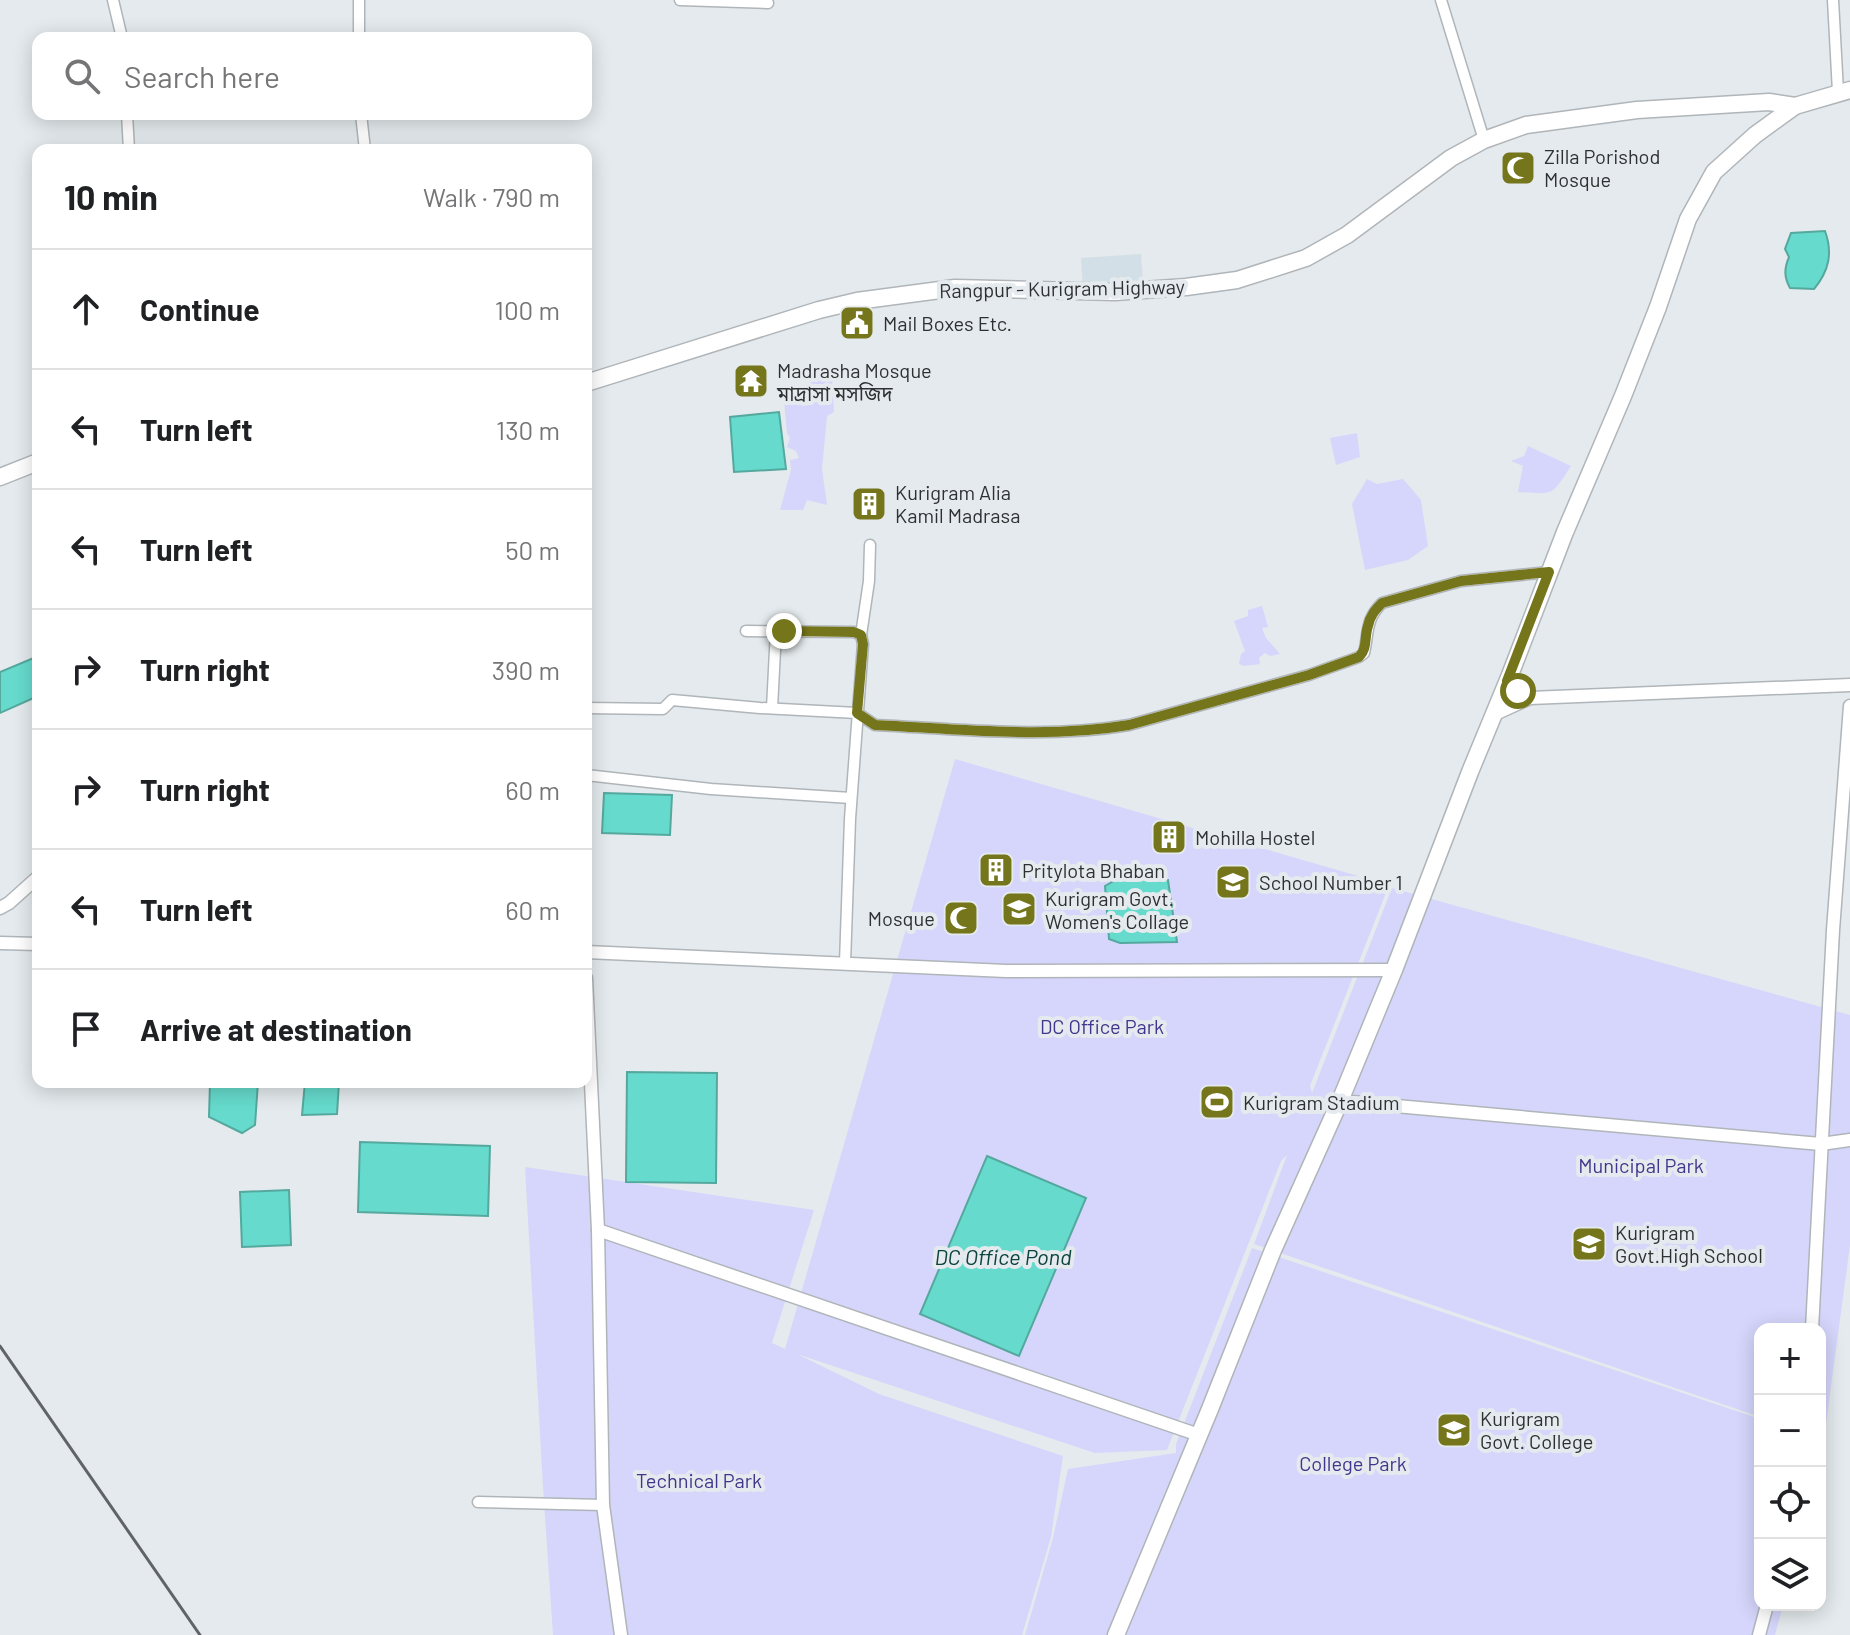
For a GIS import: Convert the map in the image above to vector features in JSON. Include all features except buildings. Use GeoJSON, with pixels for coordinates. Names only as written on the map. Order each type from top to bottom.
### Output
{"type":"FeatureCollection","features":[{"type":"Feature","properties":{"kind":"main road"},"geometry":{"type":"LineString","coordinates":[[1116,1635],[1273,1250],[1394,970],[1549,572],[1658,307],[1688,219],[1714,172],[1755,135],[1795,106],[1846,92]]}},
{"type":"Feature","properties":{"kind":"main road","name":"Rangpur - Kurigram Highway"},"geometry":{"type":"LineString","coordinates":[[592,381],[857,301],[955,288],[1115,292],[1237,280],[1306,258],[1347,235],[1451,158],[1484,140],[1526,125],[1637,110],[1769,102],[1795,106]]}},
{"type":"Feature","properties":{"kind":"main road"},"geometry":{"type":"LineString","coordinates":[[0,477],[32,464]]}},
{"type":"Feature","properties":{"kind":"street"},"geometry":{"type":"LineString","coordinates":[[113,0],[121,32]]}},
{"type":"Feature","properties":{"kind":"street"},"geometry":{"type":"LineString","coordinates":[[359,0],[359,32]]}},
{"type":"Feature","properties":{"kind":"street"},"geometry":{"type":"LineString","coordinates":[[680,0],[768,3]]}},
{"type":"Feature","properties":{"kind":"street"},"geometry":{"type":"LineString","coordinates":[[1441,0],[1484,140]]}},
{"type":"Feature","properties":{"kind":"street"},"geometry":{"type":"LineString","coordinates":[[1833,0],[1846,92]]}},
{"type":"Feature","properties":{"kind":"street"},"geometry":{"type":"LineString","coordinates":[[127,120],[129,144]]}},
{"type":"Feature","properties":{"kind":"street"},"geometry":{"type":"LineString","coordinates":[[362,120],[364,144]]}},
{"type":"Feature","properties":{"kind":"street"},"geometry":{"type":"LineString","coordinates":[[845,963],[851,798],[870,545]]}},
{"type":"Feature","properties":{"kind":"street"},"geometry":{"type":"LineString","coordinates":[[592,708],[663,709],[672,700],[857,713],[875,725],[1005,731],[1104,729],[1129,725],[1309,675],[1359,657],[1366,646],[1368,623],[1382,603],[1461,581],[1549,572]]}},
{"type":"Feature","properties":{"kind":"street"},"geometry":{"type":"LineString","coordinates":[[746,631],[854,632],[861,635]]}},
{"type":"Feature","properties":{"kind":"street"},"geometry":{"type":"LineString","coordinates":[[772,708],[780,631]]}},
{"type":"Feature","properties":{"kind":"street"},"geometry":{"type":"LineString","coordinates":[[1507,681],[1530,698],[1850,685]]}},
{"type":"Feature","properties":{"kind":"street"},"geometry":{"type":"LineString","coordinates":[[1493,715],[1530,698]]}},
{"type":"Feature","properties":{"kind":"street"},"geometry":{"type":"LineString","coordinates":[[1812,1323],[1832,945],[1850,706]]}},
{"type":"Feature","properties":{"kind":"street"},"geometry":{"type":"LineString","coordinates":[[592,776],[711,789],[851,798]]}},
{"type":"Feature","properties":{"kind":"street"},"geometry":{"type":"LineString","coordinates":[[0,908],[32,882]]}},
{"type":"Feature","properties":{"kind":"street"},"geometry":{"type":"LineString","coordinates":[[0,943],[32,944]]}},
{"type":"Feature","properties":{"kind":"street"},"geometry":{"type":"LineString","coordinates":[[592,952],[1006,971],[1394,970]]}},
{"type":"Feature","properties":{"kind":"street"},"geometry":{"type":"LineString","coordinates":[[591,1088],[598,1230],[603,1505],[621,1635]]}},
{"type":"Feature","properties":{"kind":"street"},"geometry":{"type":"LineString","coordinates":[[1340,1101],[1821,1144],[1850,1140]]}},
{"type":"Feature","properties":{"kind":"street"},"geometry":{"type":"LineString","coordinates":[[598,1230],[1199,1435]]}},
{"type":"Feature","properties":{"kind":"street"},"geometry":{"type":"LineString","coordinates":[[478,1502],[603,1505]]}},
{"type":"Feature","properties":{"kind":"street"},"geometry":{"type":"LineString","coordinates":[[1759,1635],[1765,1611]]}},
{"type":"Feature","properties":{"kind":"shaded area"},"geometry":{"type":"Polygon","coordinates":[[[1141,254],[1143,283],[1083,287],[1081,258],[1141,254]]]}},
{"type":"Feature","properties":{"kind":"green space"},"geometry":{"type":"Polygon","coordinates":[[[832,375],[834,412],[827,416],[822,469],[827,505],[807,500],[803,510],[780,510],[791,470],[790,460],[799,458],[796,451],[787,447],[790,438],[783,389],[809,388],[811,376],[832,375]]]}},
{"type":"Feature","properties":{"kind":"green space"},"geometry":{"type":"Polygon","coordinates":[[[1357,433],[1360,457],[1336,465],[1330,438],[1357,433]]]}},
{"type":"Feature","properties":{"kind":"green space"},"geometry":{"type":"Polygon","coordinates":[[[1528,446],[1571,466],[1550,491],[1518,492],[1523,466],[1511,461],[1524,456],[1528,446]]]}},
{"type":"Feature","properties":{"kind":"green space"},"geometry":{"type":"Polygon","coordinates":[[[1367,479],[1377,484],[1403,479],[1421,500],[1428,546],[1408,560],[1365,570],[1352,504],[1367,479]]]}},
{"type":"Feature","properties":{"kind":"green space"},"geometry":{"type":"Polygon","coordinates":[[[1262,606],[1268,627],[1262,628],[1266,638],[1280,654],[1270,656],[1265,653],[1259,658],[1260,664],[1244,666],[1239,664],[1245,651],[1234,621],[1248,616],[1248,610],[1262,606]]]}},
{"type":"Feature","properties":{"kind":"green space"},"geometry":{"type":"Polygon","coordinates":[[[955,759],[1389,885],[1310,1086],[1312,1093],[1392,888],[1850,1015],[1850,1245],[1826,1424],[1826,1323],[1754,1323],[1754,1415],[1254,1244],[1287,1155],[1281,1161],[1167,1450],[1095,1453],[797,1354],[879,1394],[1063,1456],[1051,1537],[1022,1635],[553,1635],[525,1167],[814,1210],[772,1343],[785,1349],[955,759]]]}},
{"type":"Feature","properties":{"kind":"green space","name":"College Park"},"geometry":{"type":"Polygon","coordinates":[[[1252,1248],[1754,1417],[1754,1611],[1781,1611],[1775,1635],[1025,1635],[1053,1538],[1068,1469],[1176,1453],[1176,1444],[1252,1248]]]}},
{"type":"Feature","properties":{"kind":"water"},"geometry":{"type":"Polygon","coordinates":[[[1825,231],[1829,254],[1819,282],[1814,289],[1790,288],[1785,273],[1789,257],[1785,249],[1791,233],[1825,231]]]}},
{"type":"Feature","properties":{"kind":"water"},"geometry":{"type":"Polygon","coordinates":[[[779,412],[786,469],[734,472],[730,417],[779,412]]]}},
{"type":"Feature","properties":{"kind":"water"},"geometry":{"type":"Polygon","coordinates":[[[32,659],[32,699],[0,713],[0,672],[32,659]]]}},
{"type":"Feature","properties":{"kind":"water"},"geometry":{"type":"Polygon","coordinates":[[[604,793],[672,795],[670,835],[602,833],[604,793]]]}},
{"type":"Feature","properties":{"kind":"water"},"geometry":{"type":"Polygon","coordinates":[[[1119,878],[1168,880],[1177,942],[1120,943],[1109,939],[1105,886],[1119,878]]]}},
{"type":"Feature","properties":{"kind":"water"},"geometry":{"type":"Polygon","coordinates":[[[627,1072],[717,1073],[716,1183],[626,1182],[627,1072]]]}},
{"type":"Feature","properties":{"kind":"water"},"geometry":{"type":"Polygon","coordinates":[[[210,1088],[258,1088],[255,1125],[242,1133],[209,1117],[210,1088]]]}},
{"type":"Feature","properties":{"kind":"water"},"geometry":{"type":"Polygon","coordinates":[[[304,1088],[339,1088],[337,1114],[302,1115],[304,1088]]]}},
{"type":"Feature","properties":{"kind":"water"},"geometry":{"type":"Polygon","coordinates":[[[360,1142],[490,1146],[488,1216],[358,1212],[360,1142]]]}},
{"type":"Feature","properties":{"kind":"water","name":"DC Office Pond"},"geometry":{"type":"Polygon","coordinates":[[[987,1156],[1086,1198],[1019,1356],[920,1314],[987,1156]]]}},
{"type":"Feature","properties":{"kind":"water"},"geometry":{"type":"Polygon","coordinates":[[[289,1190],[291,1245],[242,1247],[240,1192],[289,1190]]]}},
{"type":"Feature","properties":{"kind":"railway"},"geometry":{"type":"LineString","coordinates":[[0,1346],[200,1635]]}},
{"type":"Feature","properties":{"kind":"place","name":"Zilla Porishod Mosque"},"geometry":{"type":"Point","coordinates":[1518,168]}},
{"type":"Feature","properties":{"kind":"place","name":"Mail Boxes Etc."},"geometry":{"type":"Point","coordinates":[857,323]}},
{"type":"Feature","properties":{"kind":"place","name":"Madrasha Mosque মাদ্রাসা মসজিদ"},"geometry":{"type":"Point","coordinates":[751,381]}},
{"type":"Feature","properties":{"kind":"place","name":"Kurigram Alia Kamil Madrasa"},"geometry":{"type":"Point","coordinates":[869,504]}},
{"type":"Feature","properties":{"kind":"place","name":"Mohilla Hostel"},"geometry":{"type":"Point","coordinates":[1169,837]}},
{"type":"Feature","properties":{"kind":"place","name":"Pritylota Bhaban"},"geometry":{"type":"Point","coordinates":[996,870]}},
{"type":"Feature","properties":{"kind":"place","name":"School Number 1"},"geometry":{"type":"Point","coordinates":[1233,882]}},
{"type":"Feature","properties":{"kind":"place","name":"Kurigram Govt. Women's Collage"},"geometry":{"type":"Point","coordinates":[1019,909]}},
{"type":"Feature","properties":{"kind":"place","name":"Mosque"},"geometry":{"type":"Point","coordinates":[961,918]}},
{"type":"Feature","properties":{"kind":"place","name":"Kurigram Stadium"},"geometry":{"type":"Point","coordinates":[1217,1102]}},
{"type":"Feature","properties":{"kind":"place","name":"Kurigram Govt.High School"},"geometry":{"type":"Point","coordinates":[1589,1244]}},
{"type":"Feature","properties":{"kind":"place","name":"Kurigram Govt. College"},"geometry":{"type":"Point","coordinates":[1454,1430]}},
{"type":"Feature","properties":{"kind":"route"},"geometry":{"type":"LineString","coordinates":[[784,631],[854,632],[861,635],[861,687],[857,713],[875,725],[1005,731],[1104,729],[1129,725],[1309,675],[1359,657],[1366,646],[1368,623],[1382,603],[1461,581],[1549,572],[1507,681],[1518,691]]}},
{"type":"Feature","properties":{"kind":"park label","name":"DC Office Park"},"geometry":{"type":"Point","coordinates":[1102,1026]}},
{"type":"Feature","properties":{"kind":"park label","name":"Municipal Park"},"geometry":{"type":"Point","coordinates":[1641,1165]}},
{"type":"Feature","properties":{"kind":"park label","name":"Technical Park"},"geometry":{"type":"Point","coordinates":[699,1480]}}]}
